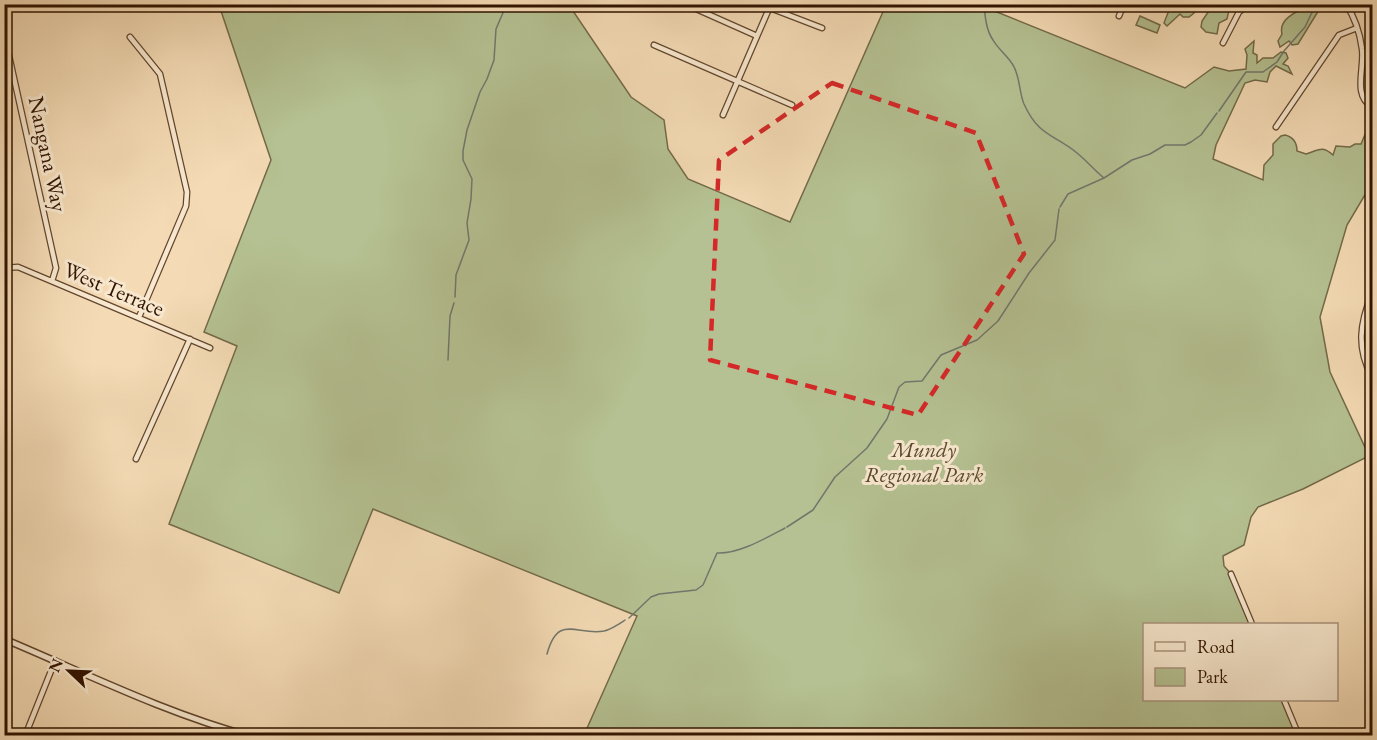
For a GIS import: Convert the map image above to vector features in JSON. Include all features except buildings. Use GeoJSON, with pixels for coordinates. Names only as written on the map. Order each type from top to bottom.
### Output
{"type":"FeatureCollection","features":[{"type":"Feature","properties":{"kind":"street"},"geometry":{"type":"LineString","coordinates":[[685,4],[757,36]]}},
{"type":"Feature","properties":{"kind":"street"},"geometry":{"type":"LineString","coordinates":[[1119,16],[1124,4]]}},
{"type":"Feature","properties":{"kind":"street"},"geometry":{"type":"LineString","coordinates":[[1224,43],[1239,12],[1249,4]]}},
{"type":"Feature","properties":{"kind":"street"},"geometry":{"type":"LineString","coordinates":[[1346,4],[1354,17],[1363,51],[1360,79],[1363,97],[1372,107]]}},
{"type":"Feature","properties":{"kind":"street"},"geometry":{"type":"LineString","coordinates":[[723,114],[770,6],[822,28]]}},
{"type":"Feature","properties":{"kind":"street"},"geometry":{"type":"LineString","coordinates":[[1276,127],[1339,35],[1357,27]]}},
{"type":"Feature","properties":{"kind":"street","name":"Nangana Way"},"geometry":{"type":"LineString","coordinates":[[4,33],[56,268],[52,281]]}},
{"type":"Feature","properties":{"kind":"street"},"geometry":{"type":"LineString","coordinates":[[130,37],[160,74],[187,192],[186,206],[139,317]]}},
{"type":"Feature","properties":{"kind":"street"},"geometry":{"type":"LineString","coordinates":[[654,45],[792,105]]}},
{"type":"Feature","properties":{"kind":"street","name":"West Terrace"},"geometry":{"type":"LineString","coordinates":[[4,268],[18,267],[210,348]]}},
{"type":"Feature","properties":{"kind":"street"},"geometry":{"type":"LineString","coordinates":[[1372,293],[1361,328],[1360,347],[1372,377]]}},
{"type":"Feature","properties":{"kind":"street"},"geometry":{"type":"LineString","coordinates":[[136,459],[190,339]]}},
{"type":"Feature","properties":{"kind":"street"},"geometry":{"type":"LineString","coordinates":[[1231,574],[1252,623]]}},
{"type":"Feature","properties":{"kind":"street"},"geometry":{"type":"LineString","coordinates":[[4,639],[164,706],[218,727],[250,735]]}},
{"type":"Feature","properties":{"kind":"street"},"geometry":{"type":"LineString","coordinates":[[25,735],[55,661]]}},
{"type":"Feature","properties":{"kind":"street"},"geometry":{"type":"LineString","coordinates":[[1285,701],[1299,735]]}},
{"type":"Feature","properties":{"kind":"highlighted area"},"geometry":{"type":"Polygon","coordinates":[[[832,83],[976,133],[1024,254],[918,415],[710,360],[719,160],[832,83]]]}},
{"type":"Feature","properties":{"kind":"green space"},"geometry":{"type":"Polygon","coordinates":[[[1171,4],[1197,5],[1194,13],[1189,17],[1183,17],[1180,14],[1167,26],[1164,23],[1171,4]]]}},
{"type":"Feature","properties":{"kind":"green space","name":"Mundy Regional Park"},"geometry":{"type":"Polygon","coordinates":[[[219,5],[569,5],[631,97],[664,120],[668,149],[688,179],[790,222],[886,5],[994,5],[992,10],[1185,88],[1214,67],[1229,71],[1246,69],[1245,49],[1254,41],[1253,53],[1257,55],[1257,63],[1263,58],[1273,58],[1281,52],[1286,53],[1288,58],[1283,64],[1288,66],[1292,74],[1276,66],[1270,72],[1267,82],[1255,80],[1245,83],[1216,145],[1213,159],[1263,180],[1264,165],[1273,155],[1273,144],[1281,136],[1285,135],[1292,139],[1297,151],[1306,154],[1323,149],[1333,155],[1336,146],[1350,147],[1361,144],[1372,118],[1372,183],[1347,225],[1320,317],[1330,372],[1369,456],[1303,489],[1258,507],[1251,517],[1244,545],[1223,556],[1224,566],[1231,574],[1252,623],[1143,623],[1143,701],[1284,701],[1299,735],[584,735],[637,616],[373,509],[339,593],[169,524],[237,346],[204,332],[271,160],[219,5]]]}},
{"type":"Feature","properties":{"kind":"green space"},"geometry":{"type":"Polygon","coordinates":[[[1213,5],[1226,5],[1229,10],[1227,19],[1219,23],[1217,34],[1206,32],[1201,27],[1202,21],[1213,5]]]}},
{"type":"Feature","properties":{"kind":"green space"},"geometry":{"type":"Polygon","coordinates":[[[1294,5],[1322,5],[1298,44],[1292,45],[1289,41],[1280,47],[1278,41],[1284,22],[1300,10],[1294,5]]]}},
{"type":"Feature","properties":{"kind":"green space"},"geometry":{"type":"Polygon","coordinates":[[[1140,16],[1160,25],[1157,33],[1136,25],[1140,16]]]}},
{"type":"Feature","properties":{"kind":"waterway"},"geometry":{"type":"LineString","coordinates":[[984,4],[989,32],[995,43],[1011,61],[1022,99],[1035,123],[1077,153],[1104,178]]}},
{"type":"Feature","properties":{"kind":"waterway"},"geometry":{"type":"LineString","coordinates":[[1219,111],[1246,72],[1263,72],[1277,62],[1305,27],[1316,4]]}},
{"type":"Feature","properties":{"kind":"waterway"},"geometry":{"type":"LineString","coordinates":[[455,297],[456,275],[469,240],[467,223],[472,179],[463,160],[463,151],[467,130],[494,60],[496,29],[505,8]]}},
{"type":"Feature","properties":{"kind":"waterway"},"geometry":{"type":"LineString","coordinates":[[1060,207],[1068,194],[1104,178],[1132,160],[1150,154],[1165,145],[1185,145],[1191,142],[1201,135],[1217,113]]}},
{"type":"Feature","properties":{"kind":"waterway"},"geometry":{"type":"LineString","coordinates":[[787,527],[813,510],[835,477],[867,448],[887,419],[899,387],[905,382],[922,381],[941,355],[977,340],[998,321],[1029,273],[1055,240],[1059,209]]}},
{"type":"Feature","properties":{"kind":"waterway"},"geometry":{"type":"LineString","coordinates":[[448,360],[450,316],[454,303]]}},
{"type":"Feature","properties":{"kind":"waterway"},"geometry":{"type":"LineString","coordinates":[[629,618],[651,597],[696,590],[703,585],[717,553],[743,548],[785,528]]}},
{"type":"Feature","properties":{"kind":"waterway"},"geometry":{"type":"LineString","coordinates":[[547,654],[552,641],[563,630],[604,631],[625,620]]}}]}
